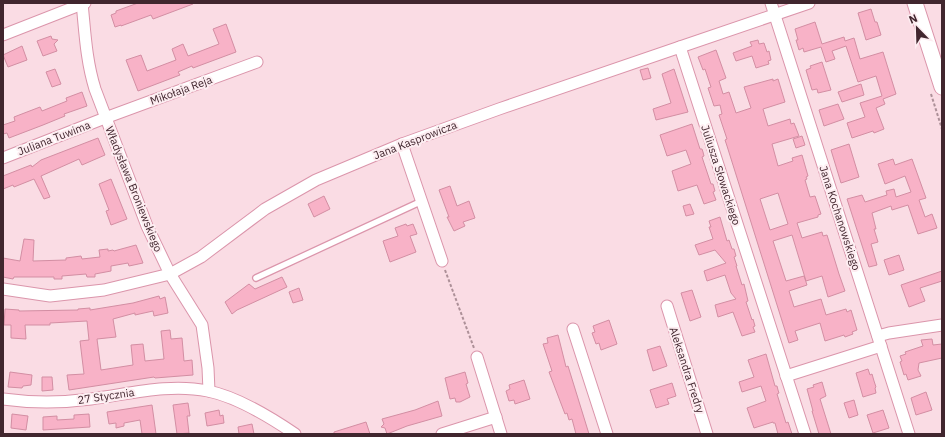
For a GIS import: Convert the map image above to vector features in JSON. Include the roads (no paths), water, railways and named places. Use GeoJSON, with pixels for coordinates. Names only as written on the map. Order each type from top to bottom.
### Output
{"type":"FeatureCollection","features":[{"type":"Feature","properties":{"kind":"street"},"geometry":{"type":"LineString","coordinates":[[3,35],[83,3]]}},
{"type":"Feature","properties":{"kind":"street","name":"Władysława Broniewskiego"},"geometry":{"type":"LineString","coordinates":[[83,3],[89,71],[105,118],[147,226],[170,274],[202,325],[208,368],[209,391]]}},
{"type":"Feature","properties":{"kind":"street","name":"Jana Kochanowskiego"},"geometry":{"type":"LineString","coordinates":[[771,3],[909,434]]}},
{"type":"Feature","properties":{"kind":"street"},"geometry":{"type":"LineString","coordinates":[[680,47],[809,3]]}},
{"type":"Feature","properties":{"kind":"street"},"geometry":{"type":"LineString","coordinates":[[914,3],[942,87]]}},
{"type":"Feature","properties":{"kind":"street","name":"Jana Kasprowicza"},"geometry":{"type":"LineString","coordinates":[[3,289],[50,296],[104,290],[170,274],[201,257],[265,209],[316,180],[402,144],[680,47]]}},
{"type":"Feature","properties":{"kind":"street","name":"Juliusza Słowackiego"},"geometry":{"type":"LineString","coordinates":[[680,47],[805,434]]}},
{"type":"Feature","properties":{"kind":"street","name":"Mikołaja Reja"},"geometry":{"type":"LineString","coordinates":[[105,118],[257,62]]}},
{"type":"Feature","properties":{"kind":"street","name":"Juliana Tuwima"},"geometry":{"type":"LineString","coordinates":[[3,158],[105,118]]}},
{"type":"Feature","properties":{"kind":"street"},"geometry":{"type":"LineString","coordinates":[[402,144],[442,261]]}},
{"type":"Feature","properties":{"kind":"street","name":"Aleksandra Fredry"},"geometry":{"type":"LineString","coordinates":[[667,306],[707,434]]}},
{"type":"Feature","properties":{"kind":"street"},"geometry":{"type":"LineString","coordinates":[[786,376],[880,341],[889,333],[942,325]]}},
{"type":"Feature","properties":{"kind":"street"},"geometry":{"type":"LineString","coordinates":[[573,329],[607,434]]}},
{"type":"Feature","properties":{"kind":"street"},"geometry":{"type":"LineString","coordinates":[[477,357],[501,434]]}},
{"type":"Feature","properties":{"kind":"street","name":"27 Stycznia"},"geometry":{"type":"LineString","coordinates":[[3,400],[60,402],[162,389],[183,388],[209,391],[232,399],[256,410],[295,434]]}},
{"type":"Feature","properties":{"kind":"street"},"geometry":{"type":"LineString","coordinates":[[442,434],[496,417]]}},
{"type":"Feature","properties":{"kind":"lane"},"geometry":{"type":"LineString","coordinates":[[256,278],[422,202]]}}]}
